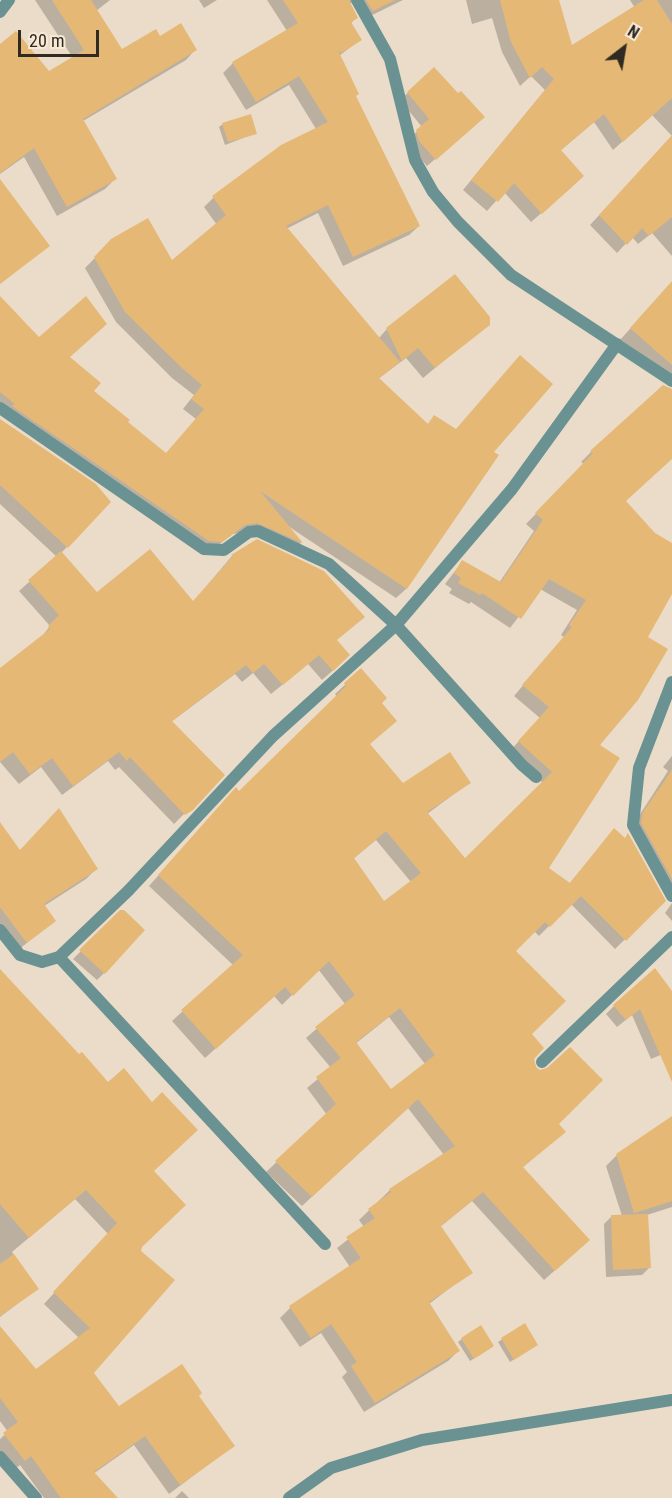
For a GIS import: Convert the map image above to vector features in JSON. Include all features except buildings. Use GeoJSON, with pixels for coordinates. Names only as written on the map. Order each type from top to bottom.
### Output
{"type":"FeatureCollection","features":[{"type":"Feature","properties":{"kind":"street"},"geometry":{"type":"LineString","coordinates":[[0,12],[9,0]]}},
{"type":"Feature","properties":{"kind":"street"},"geometry":{"type":"LineString","coordinates":[[357,0],[390,59],[415,160],[433,192],[458,222],[511,275],[672,381]]}},
{"type":"Feature","properties":{"kind":"street"},"geometry":{"type":"LineString","coordinates":[[0,930],[20,955],[42,962],[59,957],[128,891],[273,736],[396,625],[512,489],[617,344]]}},
{"type":"Feature","properties":{"kind":"street"},"geometry":{"type":"LineString","coordinates":[[0,408],[204,549],[224,550],[249,532],[258,531],[269,534],[329,564],[396,625],[522,765],[536,777]]}},
{"type":"Feature","properties":{"kind":"street"},"geometry":{"type":"LineString","coordinates":[[672,682],[639,768],[633,825],[672,896]]}},
{"type":"Feature","properties":{"kind":"street"},"geometry":{"type":"LineString","coordinates":[[542,1062],[672,937]]}},
{"type":"Feature","properties":{"kind":"street"},"geometry":{"type":"LineString","coordinates":[[59,957],[325,1244]]}},
{"type":"Feature","properties":{"kind":"street"},"geometry":{"type":"LineString","coordinates":[[289,1498],[331,1468],[422,1440],[672,1400]]}},
{"type":"Feature","properties":{"kind":"street"},"geometry":{"type":"LineString","coordinates":[[0,1457],[36,1498]]}}]}
